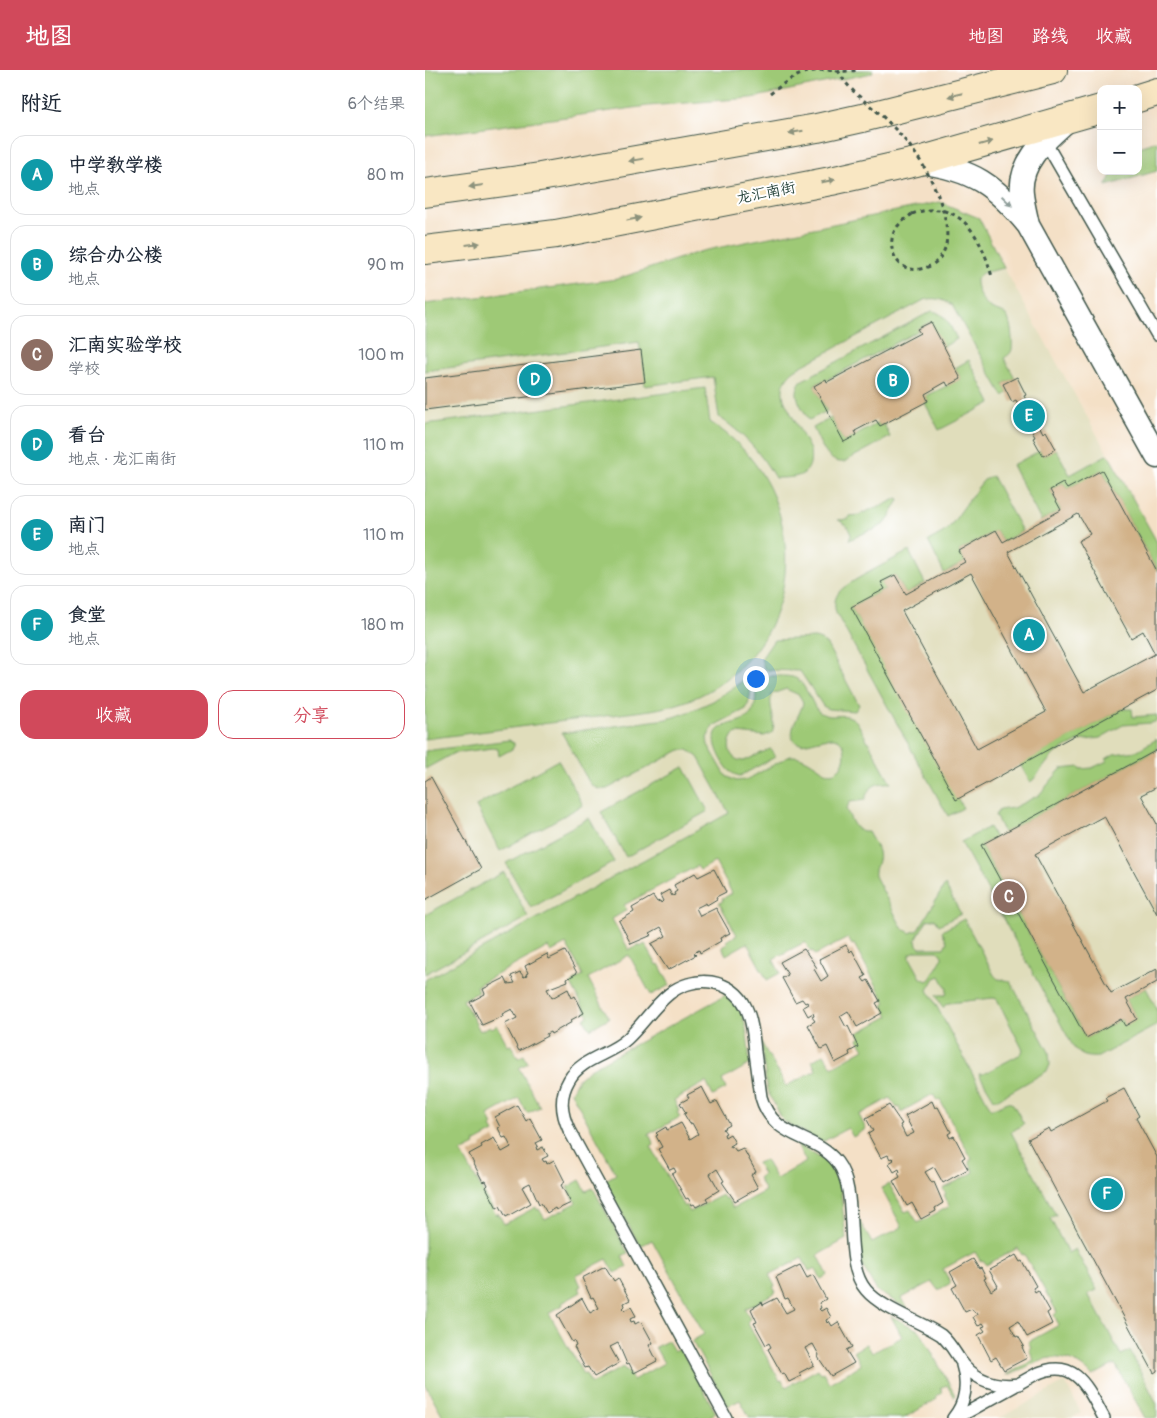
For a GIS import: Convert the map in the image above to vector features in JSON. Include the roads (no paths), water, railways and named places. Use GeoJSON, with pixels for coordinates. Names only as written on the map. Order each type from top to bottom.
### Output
{"type":"FeatureCollection","features":[{"type":"Feature","properties":{"kind":"main road"},"geometry":{"type":"LineString","coordinates":[[425,193],[540,177],[817,128],[1053,70]]}},
{"type":"Feature","properties":{"kind":"main road"},"geometry":{"type":"LineString","coordinates":[[1142,97],[1157,92]]}},
{"type":"Feature","properties":{"kind":"main road","name":"龙汇南街"},"geometry":{"type":"LineString","coordinates":[[425,250],[556,234],[831,180],[916,162],[1097,110]]}},
{"type":"Feature","properties":{"kind":"street"},"geometry":{"type":"LineString","coordinates":[[1028,225],[1021,192],[1025,172],[1033,155],[1069,119]]}},
{"type":"Feature","properties":{"kind":"street"},"geometry":{"type":"LineString","coordinates":[[916,162],[949,167],[975,177],[993,188],[1011,204],[1028,225],[1157,456]]}},
{"type":"Feature","properties":{"kind":"lane"},"geometry":{"type":"LineString","coordinates":[[1037,128],[1157,334]]}},
{"type":"Feature","properties":{"kind":"lane"},"geometry":{"type":"LineString","coordinates":[[726,1418],[569,1130],[562,1114],[561,1105],[568,1081],[578,1069],[623,1042],[667,995],[691,983],[707,981],[728,988],[747,1006],[751,1015],[761,1097],[767,1112],[777,1124],[830,1155],[841,1168],[847,1185],[857,1274],[865,1290],[880,1302],[941,1335],[948,1341],[961,1361],[978,1378],[989,1383],[1019,1384]]}},
{"type":"Feature","properties":{"kind":"lane"},"geometry":{"type":"LineString","coordinates":[[953,1418],[962,1402],[966,1387],[965,1372],[961,1361]]}},
{"type":"Feature","properties":{"kind":"lane"},"geometry":{"type":"LineString","coordinates":[[957,1418],[1050,1369],[1067,1370],[1084,1382],[1104,1418]]}},
{"type":"Feature","properties":{"kind":"place","name":"看台"},"geometry":{"type":"Point","coordinates":[535,380]}},
{"type":"Feature","properties":{"kind":"place","name":"综合办公楼"},"geometry":{"type":"Point","coordinates":[893,381]}},
{"type":"Feature","properties":{"kind":"place","name":"南门"},"geometry":{"type":"Point","coordinates":[1029,416]}},
{"type":"Feature","properties":{"kind":"place","name":"中学教学楼"},"geometry":{"type":"Point","coordinates":[1029,635]}},
{"type":"Feature","properties":{"kind":"place","name":"汇南实验学校"},"geometry":{"type":"Point","coordinates":[1009,897]}},
{"type":"Feature","properties":{"kind":"place","name":"食堂"},"geometry":{"type":"Point","coordinates":[1107,1194]}}]}
